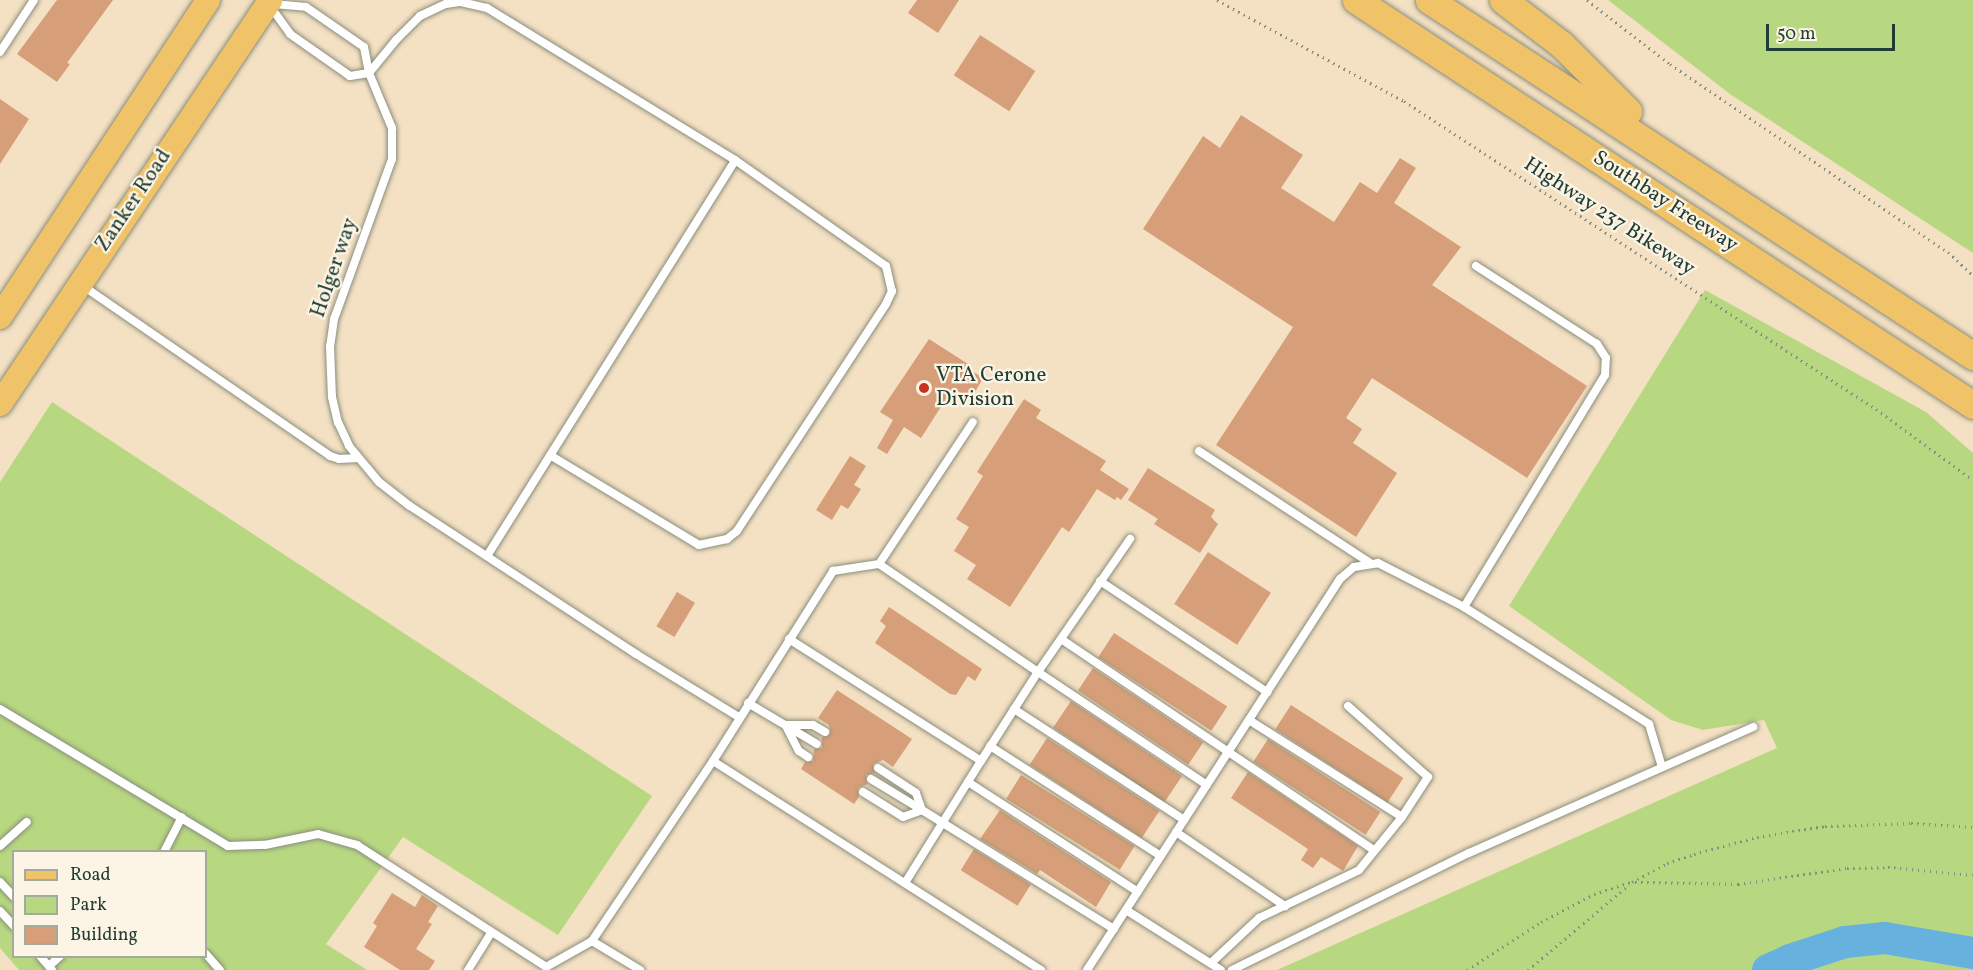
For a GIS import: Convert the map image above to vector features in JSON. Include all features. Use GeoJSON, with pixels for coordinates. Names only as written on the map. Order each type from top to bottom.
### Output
{"type":"FeatureCollection","features":[{"type":"Feature","properties":{"kind":"highway","name":"Southbay Freeway"},"geometry":{"type":"LineString","coordinates":[[1346,0],[1366,6],[1973,405]]}},
{"type":"Feature","properties":{"kind":"highway"},"geometry":{"type":"LineString","coordinates":[[1429,0],[1973,356]]}},
{"type":"Feature","properties":{"kind":"highway"},"geometry":{"type":"LineString","coordinates":[[1457,0],[1973,335]]}},
{"type":"Feature","properties":{"kind":"highway"},"geometry":{"type":"LineString","coordinates":[[1503,0],[1561,44],[1628,111]]}},
{"type":"Feature","properties":{"kind":"main road"},"geometry":{"type":"LineString","coordinates":[[0,317],[208,0]]}},
{"type":"Feature","properties":{"kind":"main road","name":"Zanker Road"},"geometry":{"type":"LineString","coordinates":[[0,404],[269,2]]}},
{"type":"Feature","properties":{"kind":"lane"},"geometry":{"type":"LineString","coordinates":[[0,52],[34,0]]}},
{"type":"Feature","properties":{"kind":"lane"},"geometry":{"type":"LineString","coordinates":[[269,2],[290,34],[350,76],[369,73],[396,40],[420,16],[446,4],[475,4],[487,8],[522,28],[605,83],[664,115],[735,160],[886,266],[892,291],[886,304],[737,531],[727,539],[711,544],[699,544],[550,455]]}},
{"type":"Feature","properties":{"kind":"lane"},"geometry":{"type":"LineString","coordinates":[[269,2],[306,7],[364,47],[369,73]]}},
{"type":"Feature","properties":{"kind":"lane","name":"Holger way"},"geometry":{"type":"LineString","coordinates":[[369,73],[392,128],[394,144],[392,159],[334,319],[330,354],[332,397],[338,422],[358,458],[379,482],[487,556],[739,717]]}},
{"type":"Feature","properties":{"kind":"lane"},"geometry":{"type":"LineString","coordinates":[[487,556],[735,160]]}},
{"type":"Feature","properties":{"kind":"lane"},"geometry":{"type":"LineString","coordinates":[[1464,607],[1607,367],[1606,358],[1597,344],[1476,266]]}},
{"type":"Feature","properties":{"kind":"lane"},"geometry":{"type":"LineString","coordinates":[[80,283],[330,456],[339,459],[358,458]]}},
{"type":"Feature","properties":{"kind":"lane"},"geometry":{"type":"LineString","coordinates":[[879,564],[973,422]]}},
{"type":"Feature","properties":{"kind":"lane"},"geometry":{"type":"LineString","coordinates":[[1199,451],[1370,563],[1386,566],[1464,607],[1649,724],[1662,767]]}},
{"type":"Feature","properties":{"kind":"lane"},"geometry":{"type":"LineString","coordinates":[[906,883],[1038,672],[1130,539]]}},
{"type":"Feature","properties":{"kind":"lane"},"geometry":{"type":"LineString","coordinates":[[1087,970],[1340,579],[1354,567],[1370,563]]}},
{"type":"Feature","properties":{"kind":"lane"},"geometry":{"type":"LineString","coordinates":[[0,709],[228,846],[265,845],[318,834],[357,845],[546,967],[592,941],[712,761],[833,571],[879,564],[1207,785]]}},
{"type":"Feature","properties":{"kind":"lane"},"geometry":{"type":"LineString","coordinates":[[1100,580],[1267,692]]}},
{"type":"Feature","properties":{"kind":"lane"},"geometry":{"type":"LineString","coordinates":[[789,639],[981,761]]}},
{"type":"Feature","properties":{"kind":"lane"},"geometry":{"type":"LineString","coordinates":[[1061,639],[1374,850]]}},
{"type":"Feature","properties":{"kind":"lane"},"geometry":{"type":"LineString","coordinates":[[748,703],[817,744]]}},
{"type":"Feature","properties":{"kind":"lane"},"geometry":{"type":"LineString","coordinates":[[1211,963],[1259,918],[1359,870],[1402,817],[1428,777],[1348,706]]}},
{"type":"Feature","properties":{"kind":"lane"},"geometry":{"type":"LineString","coordinates":[[1014,709],[1184,820]]}},
{"type":"Feature","properties":{"kind":"lane"},"geometry":{"type":"LineString","coordinates":[[1248,720],[1402,817]]}},
{"type":"Feature","properties":{"kind":"lane"},"geometry":{"type":"LineString","coordinates":[[786,725],[813,725],[825,732]]}},
{"type":"Feature","properties":{"kind":"lane"},"geometry":{"type":"LineString","coordinates":[[786,725],[799,751],[808,757]]}},
{"type":"Feature","properties":{"kind":"lane"},"geometry":{"type":"LineString","coordinates":[[1232,970],[1469,853],[1753,728]]}},
{"type":"Feature","properties":{"kind":"lane"},"geometry":{"type":"LineString","coordinates":[[990,746],[1161,856]]}},
{"type":"Feature","properties":{"kind":"lane"},"geometry":{"type":"LineString","coordinates":[[712,761],[1041,970]]}},
{"type":"Feature","properties":{"kind":"lane"},"geometry":{"type":"LineString","coordinates":[[878,768],[916,793],[922,810]]}},
{"type":"Feature","properties":{"kind":"lane"},"geometry":{"type":"LineString","coordinates":[[871,779],[1114,928]]}},
{"type":"Feature","properties":{"kind":"lane"},"geometry":{"type":"LineString","coordinates":[[968,782],[1138,892]]}},
{"type":"Feature","properties":{"kind":"lane"},"geometry":{"type":"LineString","coordinates":[[862,792],[903,817],[922,810]]}},
{"type":"Feature","properties":{"kind":"lane"},"geometry":{"type":"LineString","coordinates":[[165,850],[182,817]]}},
{"type":"Feature","properties":{"kind":"lane"},"geometry":{"type":"LineString","coordinates":[[0,846],[27,822]]}},
{"type":"Feature","properties":{"kind":"lane"},"geometry":{"type":"LineString","coordinates":[[1176,832],[1284,906]]}},
{"type":"Feature","properties":{"kind":"lane"},"geometry":{"type":"LineString","coordinates":[[0,882],[12,895]]}},
{"type":"Feature","properties":{"kind":"lane"},"geometry":{"type":"LineString","coordinates":[[1126,910],[1221,970]]}},
{"type":"Feature","properties":{"kind":"lane"},"geometry":{"type":"LineString","coordinates":[[0,911],[12,924]]}},
{"type":"Feature","properties":{"kind":"lane"},"geometry":{"type":"LineString","coordinates":[[468,970],[491,933]]}},
{"type":"Feature","properties":{"kind":"lane"},"geometry":{"type":"LineString","coordinates":[[592,941],[640,970]]}},
{"type":"Feature","properties":{"kind":"lane"},"geometry":{"type":"LineString","coordinates":[[207,955],[220,970]]}},
{"type":"Feature","properties":{"kind":"path","name":"Highway 237 Bikeway"},"geometry":{"type":"LineString","coordinates":[[1216,0],[1404,101],[1876,409],[1973,480]]}},
{"type":"Feature","properties":{"kind":"path"},"geometry":{"type":"LineString","coordinates":[[1587,0],[1670,64],[1948,252],[1973,275]]}},
{"type":"Feature","properties":{"kind":"path"},"geometry":{"type":"LineString","coordinates":[[1467,970],[1541,922],[1585,899],[1632,882],[1667,863],[1694,854],[1757,837],[1825,826],[1911,823],[1973,827]]}},
{"type":"Feature","properties":{"kind":"path"},"geometry":{"type":"LineString","coordinates":[[1528,970],[1632,882],[1738,884],[1835,869],[1888,867],[1973,875]]}},
{"type":"Feature","properties":{"kind":"green space"},"geometry":{"type":"Polygon","coordinates":[[[1608,0],[1973,0],[1973,253],[1730,94],[1608,0]]]}},
{"type":"Feature","properties":{"kind":"green space"},"geometry":{"type":"Polygon","coordinates":[[[1705,290],[1926,412],[1973,453],[1973,970],[1277,970],[1777,748],[1764,720],[1703,730],[1671,720],[1509,606],[1705,290]]]}},
{"type":"Feature","properties":{"kind":"green space"},"geometry":{"type":"Polygon","coordinates":[[[52,402],[652,796],[558,935],[403,837],[326,944],[367,970],[19,970],[0,948],[0,482],[52,402]]]}},
{"type":"Feature","properties":{"kind":"building"},"geometry":{"type":"Polygon","coordinates":[[[57,0],[113,0],[67,63],[70,64],[57,82],[17,54],[57,0]]]}},
{"type":"Feature","properties":{"kind":"building"},"geometry":{"type":"Polygon","coordinates":[[[917,0],[959,0],[938,33],[908,13],[917,0]]]}},
{"type":"Feature","properties":{"kind":"building"},"geometry":{"type":"Polygon","coordinates":[[[980,35],[1035,71],[1009,111],[954,75],[980,35]]]}},
{"type":"Feature","properties":{"kind":"building"},"geometry":{"type":"Polygon","coordinates":[[[0,99],[29,119],[0,164],[0,99]]]}},
{"type":"Feature","properties":{"kind":"building"},"geometry":{"type":"Polygon","coordinates":[[[1241,115],[1303,155],[1281,188],[1334,222],[1360,182],[1377,193],[1400,158],[1416,168],[1394,203],[1461,247],[1432,285],[1587,386],[1527,478],[1372,378],[1346,418],[1362,429],[1353,443],[1397,473],[1356,537],[1216,445],[1293,327],[1143,229],[1203,136],[1220,148],[1241,115]]]}},
{"type":"Feature","properties":{"kind":"building","name":"VTA Cerone Division"},"geometry":{"type":"Polygon","coordinates":[[[929,339],[968,364],[966,367],[983,378],[971,399],[953,388],[921,438],[904,427],[887,454],[877,448],[893,420],[880,412],[929,339]]]}},
{"type":"Feature","properties":{"kind":"building"},"geometry":{"type":"Polygon","coordinates":[[[1024,399],[1041,410],[1036,418],[1106,461],[1100,470],[1129,489],[1121,500],[1117,497],[1115,500],[1097,489],[1069,532],[1062,527],[1010,607],[967,579],[976,565],[954,551],[969,527],[956,519],[983,476],[977,472],[1024,399]]]}},
{"type":"Feature","properties":{"kind":"building"},"geometry":{"type":"Polygon","coordinates":[[[850,456],[866,466],[854,485],[861,489],[848,509],[841,505],[832,520],[816,510],[850,456]]]}},
{"type":"Feature","properties":{"kind":"building"},"geometry":{"type":"Polygon","coordinates":[[[1148,468],[1215,510],[1211,517],[1218,524],[1200,553],[1154,524],[1158,519],[1128,500],[1148,468]]]}},
{"type":"Feature","properties":{"kind":"building"},"geometry":{"type":"Polygon","coordinates":[[[1208,552],[1271,593],[1237,645],[1174,604],[1208,552]]]}},
{"type":"Feature","properties":{"kind":"building"},"geometry":{"type":"Polygon","coordinates":[[[677,592],[695,603],[674,637],[656,626],[677,592]]]}},
{"type":"Feature","properties":{"kind":"building"},"geometry":{"type":"Polygon","coordinates":[[[889,607],[982,669],[975,681],[968,676],[956,695],[950,694],[875,643],[886,626],[880,621],[889,607]]]}},
{"type":"Feature","properties":{"kind":"building"},"geometry":{"type":"Polygon","coordinates":[[[1114,633],[1227,707],[1211,731],[1098,657],[1114,633]]]}},
{"type":"Feature","properties":{"kind":"building"},"geometry":{"type":"Polygon","coordinates":[[[1093,668],[1203,742],[1188,765],[1078,690],[1093,668]]]}},
{"type":"Feature","properties":{"kind":"building"},"geometry":{"type":"Polygon","coordinates":[[[837,690],[912,739],[893,767],[883,760],[873,764],[875,773],[866,775],[868,784],[858,788],[859,797],[854,804],[801,769],[805,762],[813,761],[814,749],[822,748],[822,737],[830,734],[829,725],[818,718],[837,690]]]}},
{"type":"Feature","properties":{"kind":"building"},"geometry":{"type":"Polygon","coordinates":[[[1071,701],[1182,776],[1164,802],[1053,728],[1071,701]]]}},
{"type":"Feature","properties":{"kind":"building"},"geometry":{"type":"Polygon","coordinates":[[[1291,705],[1403,778],[1388,802],[1275,729],[1291,705]]]}},
{"type":"Feature","properties":{"kind":"building"},"geometry":{"type":"Polygon","coordinates":[[[1047,738],[1159,811],[1142,838],[1030,765],[1047,738]]]}},
{"type":"Feature","properties":{"kind":"building"},"geometry":{"type":"Polygon","coordinates":[[[1268,739],[1380,812],[1366,835],[1253,762],[1268,739]]]}},
{"type":"Feature","properties":{"kind":"building"},"geometry":{"type":"Polygon","coordinates":[[[1248,772],[1358,846],[1343,871],[1321,857],[1313,868],[1301,860],[1308,849],[1231,798],[1248,772]]]}},
{"type":"Feature","properties":{"kind":"building"},"geometry":{"type":"Polygon","coordinates":[[[1021,775],[1135,846],[1120,870],[1006,799],[1021,775]]]}},
{"type":"Feature","properties":{"kind":"building"},"geometry":{"type":"Polygon","coordinates":[[[1000,810],[1111,882],[1096,907],[1040,870],[1037,874],[980,839],[1000,810]]]}},
{"type":"Feature","properties":{"kind":"building"},"geometry":{"type":"Polygon","coordinates":[[[974,849],[1031,885],[1018,906],[961,870],[974,849]]]}},
{"type":"Feature","properties":{"kind":"building"},"geometry":{"type":"Polygon","coordinates":[[[392,893],[415,907],[422,895],[438,906],[428,922],[432,924],[416,949],[435,961],[429,970],[400,970],[364,947],[377,926],[373,923],[392,893]]]}},
{"type":"Feature","properties":{"kind":"waterway"},"geometry":{"type":"LineString","coordinates":[[1768,970],[1790,960],[1845,942],[1885,938],[1973,953]]}},
{"type":"Feature","properties":{"kind":"place","name":"VTA Cerone Division"},"geometry":{"type":"Point","coordinates":[924,388]}}]}
